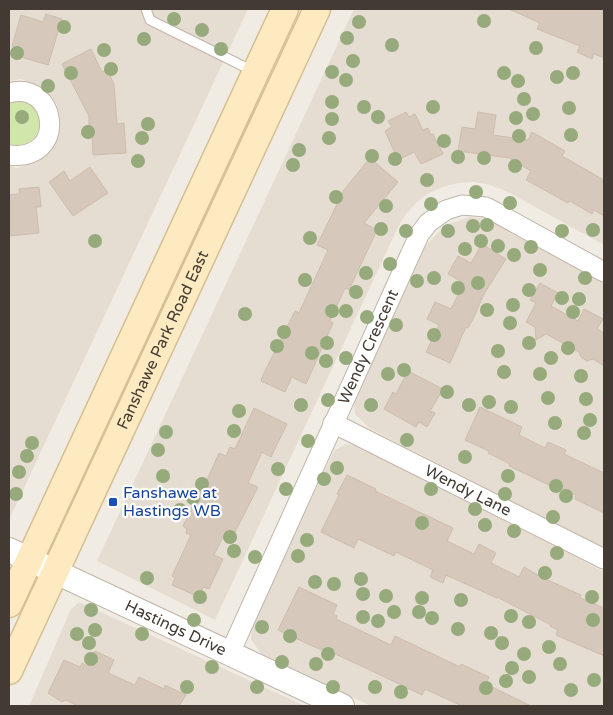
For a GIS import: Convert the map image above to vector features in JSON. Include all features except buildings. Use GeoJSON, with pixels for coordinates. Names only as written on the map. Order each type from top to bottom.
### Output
{"type":"FeatureCollection","features":[{"type":"Feature","properties":{"kind":"main road","name":"Fanshawe Park Road East"},"geometry":{"type":"LineString","coordinates":[[9,604],[19,555],[256,72],[285,9]]}},
{"type":"Feature","properties":{"kind":"main road","name":"Fanshawe Park Road East"},"geometry":{"type":"LineString","coordinates":[[9,671],[317,9]]}},
{"type":"Feature","properties":{"kind":"street"},"geometry":{"type":"LineString","coordinates":[[9,93],[22,92],[32,95],[41,101],[47,110],[50,120],[48,136],[39,149],[30,154],[9,155]]}},
{"type":"Feature","properties":{"kind":"street","name":"Wendy Crescent"},"geometry":{"type":"LineString","coordinates":[[230,653],[419,235],[428,223],[446,210],[462,205],[486,207],[604,272]]}},
{"type":"Feature","properties":{"kind":"street","name":"Wendy Lane"},"geometry":{"type":"LineString","coordinates":[[333,423],[604,559]]}},
{"type":"Feature","properties":{"kind":"street","name":"Hastings Drive"},"geometry":{"type":"LineString","coordinates":[[19,555],[342,706]]}},
{"type":"Feature","properties":{"kind":"lane"},"geometry":{"type":"LineString","coordinates":[[146,9],[150,20],[256,72]]}},
{"type":"Feature","properties":{"kind":"shaded area"},"geometry":{"type":"Polygon","coordinates":[[[9,9],[248,9],[9,520],[9,166],[16,168],[38,162],[53,148],[60,129],[57,105],[40,87],[21,79],[9,81],[9,9]]]}},
{"type":"Feature","properties":{"kind":"shaded area"},"geometry":{"type":"Polygon","coordinates":[[[354,9],[604,9],[604,245],[506,191],[490,185],[474,182],[458,183],[429,193],[417,202],[398,227],[215,620],[97,561],[354,9]]]}},
{"type":"Feature","properties":{"kind":"shaded area"},"geometry":{"type":"Polygon","coordinates":[[[469,217],[487,219],[604,284],[604,548],[369,428],[355,414],[354,402],[426,245],[446,225],[469,217]]]}},
{"type":"Feature","properties":{"kind":"shaded area"},"geometry":{"type":"Polygon","coordinates":[[[346,444],[364,446],[604,572],[604,706],[371,706],[263,657],[251,639],[252,624],[334,451],[346,444]]]}},
{"type":"Feature","properties":{"kind":"shaded area"},"geometry":{"type":"Polygon","coordinates":[[[79,602],[305,706],[29,706],[71,609],[79,602]]]}},
{"type":"Feature","properties":{"kind":"green space"},"geometry":{"type":"Polygon","coordinates":[[[13,101],[26,103],[34,108],[39,116],[40,125],[37,134],[31,141],[22,145],[9,144],[9,103],[13,101]]]}},
{"type":"Feature","properties":{"kind":"place","name":"Fanshawe at Hastings WB"},"geometry":{"type":"Point","coordinates":[113,502]}}]}
